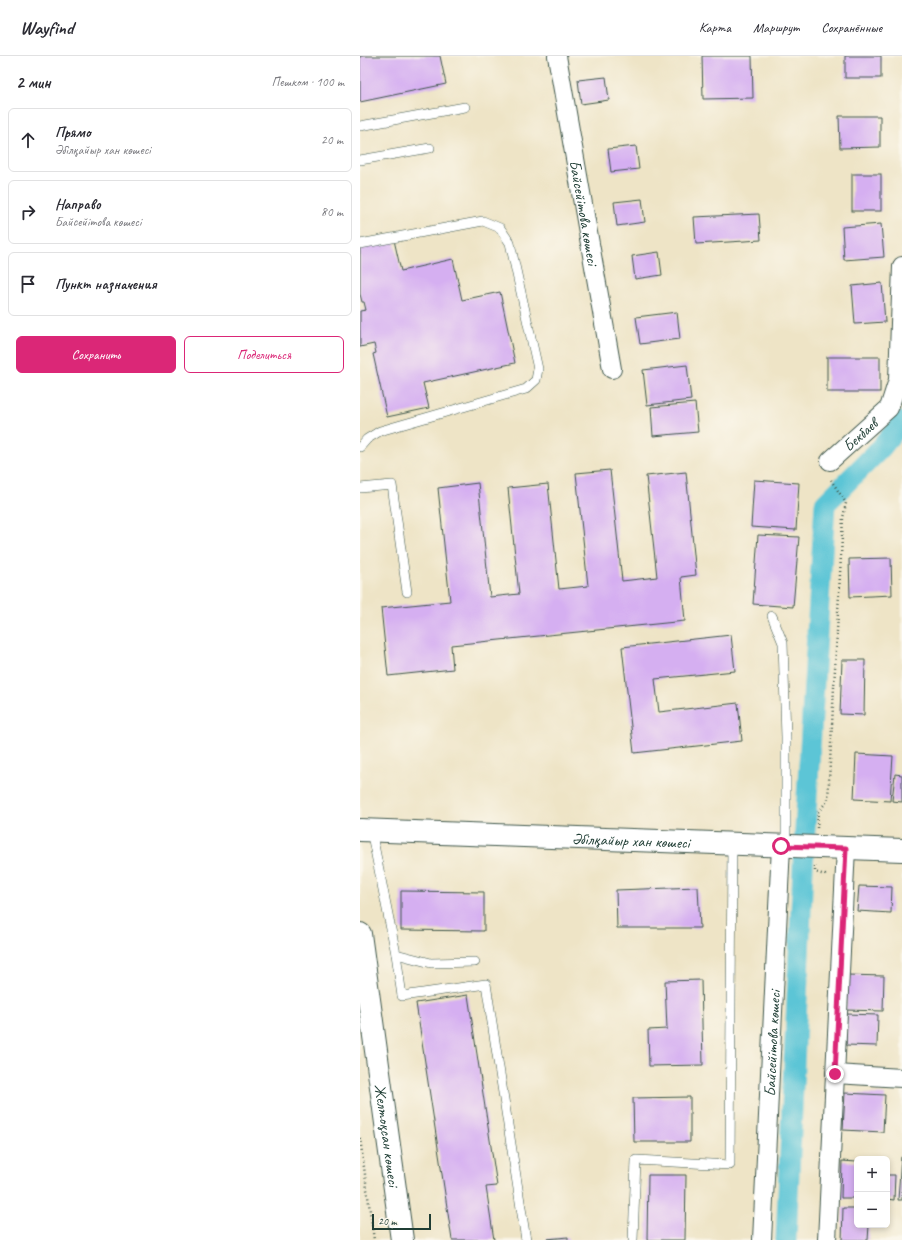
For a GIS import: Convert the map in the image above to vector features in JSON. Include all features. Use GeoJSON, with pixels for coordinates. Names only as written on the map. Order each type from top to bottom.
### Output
{"type":"FeatureCollection","features":[{"type":"Feature","properties":{"kind":"street","name":"Байсейітова көшесі"},"geometry":{"type":"LineString","coordinates":[[557,56],[612,369]]}},
{"type":"Feature","properties":{"kind":"street","name":"Бекбаев"},"geometry":{"type":"LineString","coordinates":[[830,469],[889,408],[898,380],[902,266]]}},
{"type":"Feature","properties":{"kind":"street","name":"Әбілқайыр хан көшесі"},"geometry":{"type":"LineString","coordinates":[[366,830],[902,850]]}},
{"type":"Feature","properties":{"kind":"street","name":"Байсейітова көшесі"},"geometry":{"type":"LineString","coordinates":[[762,1240],[784,845]]}},
{"type":"Feature","properties":{"kind":"street"},"geometry":{"type":"LineString","coordinates":[[827,1240],[846,848]]}},
{"type":"Feature","properties":{"kind":"street","name":"Желтоқсан көшесі"},"geometry":{"type":"LineString","coordinates":[[360,934],[402,1240]]}},
{"type":"Feature","properties":{"kind":"street"},"geometry":{"type":"LineString","coordinates":[[835,1074],[902,1078]]}},
{"type":"Feature","properties":{"kind":"lane"},"geometry":{"type":"LineString","coordinates":[[360,126],[465,107]]}},
{"type":"Feature","properties":{"kind":"lane"},"geometry":{"type":"LineString","coordinates":[[360,160],[430,148]]}},
{"type":"Feature","properties":{"kind":"lane"},"geometry":{"type":"LineString","coordinates":[[360,244],[483,221],[500,228],[510,243],[538,369],[536,380],[526,389],[380,431],[368,439],[360,447]]}},
{"type":"Feature","properties":{"kind":"lane"},"geometry":{"type":"LineString","coordinates":[[360,488],[392,485],[407,592]]}},
{"type":"Feature","properties":{"kind":"lane"},"geometry":{"type":"LineString","coordinates":[[772,616],[783,643],[786,737],[784,845]]}},
{"type":"Feature","properties":{"kind":"lane"},"geometry":{"type":"LineString","coordinates":[[366,830],[396,954],[402,996],[486,984],[526,1240]]}},
{"type":"Feature","properties":{"kind":"lane"},"geometry":{"type":"LineString","coordinates":[[633,1240],[636,1160],[730,1165],[732,844]]}},
{"type":"Feature","properties":{"kind":"lane"},"geometry":{"type":"LineString","coordinates":[[396,954],[431,963],[475,962]]}},
{"type":"Feature","properties":{"kind":"path"},"geometry":{"type":"LineString","coordinates":[[815,847],[818,812],[828,800],[843,526],[846,503],[830,469]]}},
{"type":"Feature","properties":{"kind":"path"},"geometry":{"type":"LineString","coordinates":[[360,1138],[374,1240]]}},
{"type":"Feature","properties":{"kind":"building"},"geometry":{"type":"Polygon","coordinates":[[[360,56],[440,56],[446,84],[360,102],[360,56]]]}},
{"type":"Feature","properties":{"kind":"building"},"geometry":{"type":"Polygon","coordinates":[[[702,56],[752,56],[753,98],[703,99],[702,56]]]}},
{"type":"Feature","properties":{"kind":"building"},"geometry":{"type":"Polygon","coordinates":[[[845,56],[881,56],[881,78],[845,78],[845,56]]]}},
{"type":"Feature","properties":{"kind":"building"},"geometry":{"type":"Polygon","coordinates":[[[606,77],[609,100],[581,104],[578,80],[606,77]]]}},
{"type":"Feature","properties":{"kind":"building"},"geometry":{"type":"Polygon","coordinates":[[[839,116],[880,116],[880,147],[840,148],[839,116]]]}},
{"type":"Feature","properties":{"kind":"building"},"geometry":{"type":"Polygon","coordinates":[[[636,146],[639,169],[611,172],[608,149],[636,146]]]}},
{"type":"Feature","properties":{"kind":"building"},"geometry":{"type":"Polygon","coordinates":[[[852,174],[881,174],[881,211],[852,211],[852,174]]]}},
{"type":"Feature","properties":{"kind":"building"},"geometry":{"type":"Polygon","coordinates":[[[642,199],[645,222],[617,226],[614,202],[642,199]]]}},
{"type":"Feature","properties":{"kind":"building"},"geometry":{"type":"Polygon","coordinates":[[[759,214],[761,240],[696,244],[694,217],[759,214]]]}},
{"type":"Feature","properties":{"kind":"building"},"geometry":{"type":"Polygon","coordinates":[[[881,224],[884,257],[844,260],[842,227],[881,224]]]}},
{"type":"Feature","properties":{"kind":"building"},"geometry":{"type":"Polygon","coordinates":[[[394,240],[401,271],[453,259],[462,300],[500,292],[515,363],[423,383],[429,408],[387,417],[373,354],[376,353],[374,344],[360,347],[360,311],[366,310],[360,294],[360,247],[394,240]]]}},
{"type":"Feature","properties":{"kind":"building"},"geometry":{"type":"Polygon","coordinates":[[[659,252],[662,275],[635,279],[632,256],[659,252]]]}},
{"type":"Feature","properties":{"kind":"building"},"geometry":{"type":"Polygon","coordinates":[[[882,283],[885,322],[855,324],[852,286],[882,283]]]}},
{"type":"Feature","properties":{"kind":"building"},"geometry":{"type":"Polygon","coordinates":[[[677,312],[680,339],[640,344],[636,317],[677,312]]]}},
{"type":"Feature","properties":{"kind":"building"},"geometry":{"type":"Polygon","coordinates":[[[827,357],[880,357],[880,392],[827,392],[827,357]]]}},
{"type":"Feature","properties":{"kind":"building"},"geometry":{"type":"Polygon","coordinates":[[[687,365],[691,400],[647,405],[643,370],[687,365]]]}},
{"type":"Feature","properties":{"kind":"building"},"geometry":{"type":"Polygon","coordinates":[[[695,403],[698,432],[653,436],[651,407],[695,403]]]}},
{"type":"Feature","properties":{"kind":"building"},"geometry":{"type":"Polygon","coordinates":[[[610,470],[622,581],[657,577],[646,476],[686,472],[696,575],[681,577],[685,621],[451,645],[453,669],[388,676],[381,608],[450,601],[438,488],[478,483],[490,597],[519,594],[508,488],[548,484],[559,589],[588,586],[576,473],[610,470]]]}},
{"type":"Feature","properties":{"kind":"building"},"geometry":{"type":"Polygon","coordinates":[[[754,480],[799,483],[796,530],[751,527],[754,480]]]}},
{"type":"Feature","properties":{"kind":"building"},"geometry":{"type":"Polygon","coordinates":[[[758,535],[799,537],[793,607],[753,604],[758,535]]]}},
{"type":"Feature","properties":{"kind":"building"},"geometry":{"type":"Polygon","coordinates":[[[891,558],[892,595],[850,597],[849,559],[891,558]]]}},
{"type":"Feature","properties":{"kind":"building"},"geometry":{"type":"Polygon","coordinates":[[[731,635],[735,671],[655,679],[659,712],[738,703],[742,741],[634,753],[622,647],[731,635]]]}},
{"type":"Feature","properties":{"kind":"building"},"geometry":{"type":"Polygon","coordinates":[[[842,660],[865,660],[864,715],[840,714],[842,660]]]}},
{"type":"Feature","properties":{"kind":"building"},"geometry":{"type":"Polygon","coordinates":[[[856,754],[893,756],[890,801],[854,799],[856,754]]]}},
{"type":"Feature","properties":{"kind":"building"},"geometry":{"type":"Polygon","coordinates":[[[895,774],[902,775],[902,802],[892,801],[895,774]]]}},
{"type":"Feature","properties":{"kind":"building"},"geometry":{"type":"Polygon","coordinates":[[[859,886],[892,887],[891,913],[857,911],[859,886]]]}},
{"type":"Feature","properties":{"kind":"building"},"geometry":{"type":"Polygon","coordinates":[[[698,887],[700,928],[617,928],[616,890],[698,887]]]}},
{"type":"Feature","properties":{"kind":"building"},"geometry":{"type":"Polygon","coordinates":[[[401,891],[484,892],[484,931],[401,930],[401,891]]]}},
{"type":"Feature","properties":{"kind":"building"},"geometry":{"type":"Polygon","coordinates":[[[847,975],[884,976],[883,1011],[846,1010],[847,975]]]}},
{"type":"Feature","properties":{"kind":"building"},"geometry":{"type":"Polygon","coordinates":[[[701,980],[703,1065],[649,1066],[648,1030],[667,1029],[665,981],[701,980]]]}},
{"type":"Feature","properties":{"kind":"building"},"geometry":{"type":"Polygon","coordinates":[[[468,995],[497,1186],[486,1187],[494,1240],[452,1240],[416,1003],[468,995]]]}},
{"type":"Feature","properties":{"kind":"building"},"geometry":{"type":"Polygon","coordinates":[[[846,1014],[878,1015],[877,1046],[846,1045],[846,1014]]]}},
{"type":"Feature","properties":{"kind":"building"},"geometry":{"type":"Polygon","coordinates":[[[845,1093],[885,1095],[883,1132],[843,1130],[845,1093]]]}},
{"type":"Feature","properties":{"kind":"building"},"geometry":{"type":"Polygon","coordinates":[[[690,1097],[690,1142],[634,1142],[633,1098],[690,1097]]]}},
{"type":"Feature","properties":{"kind":"building"},"geometry":{"type":"Polygon","coordinates":[[[901,1157],[902,1200],[898,1200],[901,1157]]]}},
{"type":"Feature","properties":{"kind":"building"},"geometry":{"type":"Polygon","coordinates":[[[842,1161],[854,1162],[854,1198],[841,1198],[842,1161]]]}},
{"type":"Feature","properties":{"kind":"building"},"geometry":{"type":"Polygon","coordinates":[[[648,1175],[686,1175],[685,1240],[647,1240],[648,1175]]]}},
{"type":"Feature","properties":{"kind":"building"},"geometry":{"type":"Polygon","coordinates":[[[890,1175],[895,1175],[894,1200],[890,1199],[890,1175]]]}},
{"type":"Feature","properties":{"kind":"building"},"geometry":{"type":"Polygon","coordinates":[[[843,1208],[854,1208],[854,1228],[869,1228],[868,1240],[842,1240],[843,1208]]]}},
{"type":"Feature","properties":{"kind":"building"},"geometry":{"type":"Polygon","coordinates":[[[568,1237],[568,1240],[546,1240],[546,1239],[568,1237]]]}},
{"type":"Feature","properties":{"kind":"waterway"},"geometry":{"type":"LineString","coordinates":[[786,1240],[804,846],[825,504],[880,449],[902,422]]}},
{"type":"Feature","properties":{"kind":"route"},"geometry":{"type":"LineString","coordinates":[[781,846],[846,848],[835,1074]]}}]}
